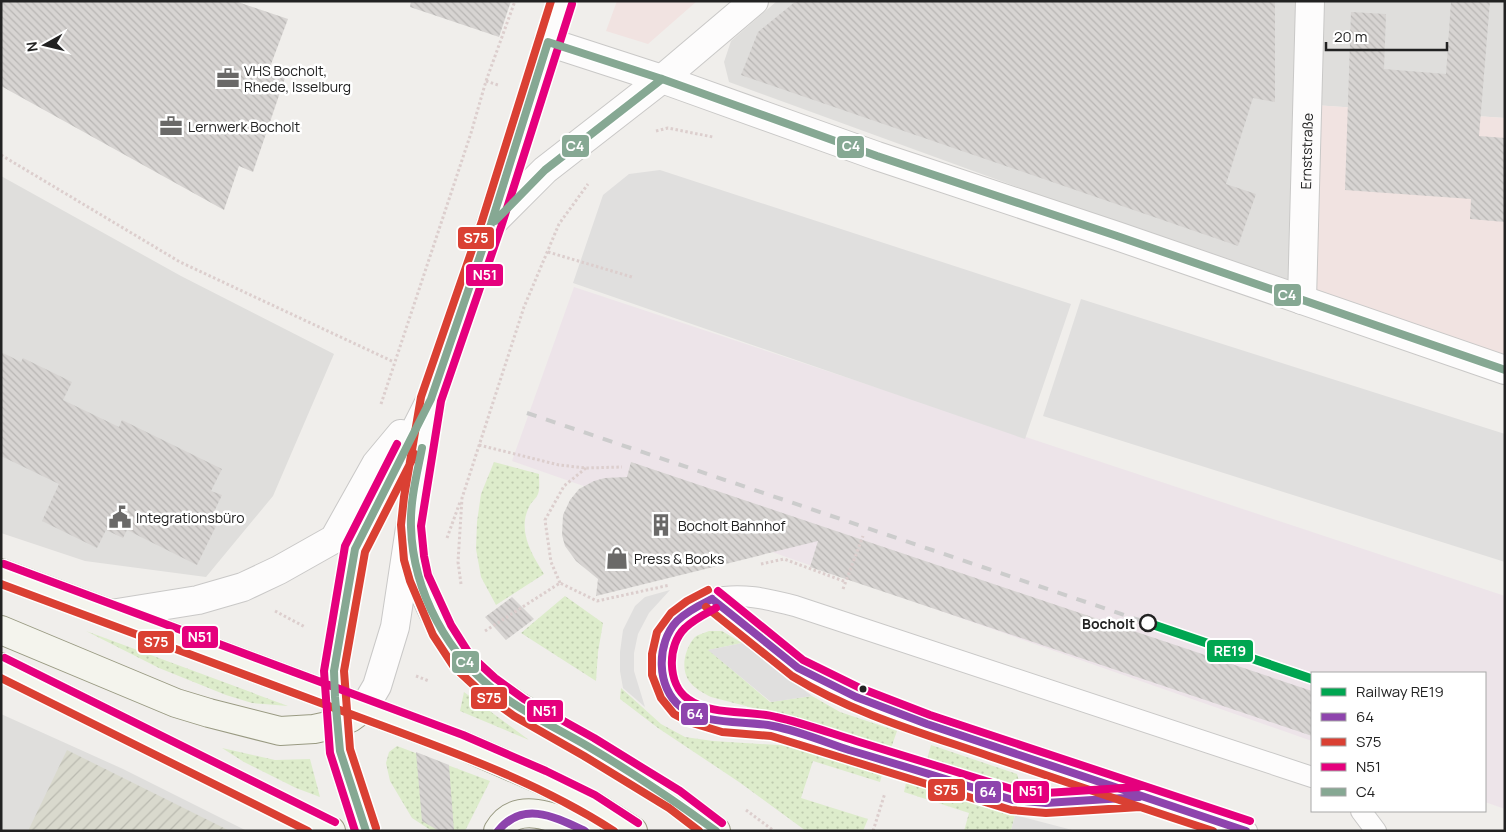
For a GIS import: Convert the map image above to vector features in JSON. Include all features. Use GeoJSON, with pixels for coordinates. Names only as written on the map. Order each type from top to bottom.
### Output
{"type":"FeatureCollection","features":[{"type":"Feature","properties":{"kind":"main road"},"geometry":{"type":"LineString","coordinates":[[1,573],[459,744],[542,780],[591,804],[633,831]]}},
{"type":"Feature","properties":{"kind":"main road"},"geometry":{"type":"LineString","coordinates":[[1,630],[176,703],[280,731],[314,729],[337,724],[364,708]]}},
{"type":"Feature","properties":{"kind":"main road"},"geometry":{"type":"LineString","coordinates":[[462,661],[489,686],[519,707],[675,800],[716,831]]}},
{"type":"Feature","properties":{"kind":"main road"},"geometry":{"type":"LineString","coordinates":[[1,667],[331,831]]}},
{"type":"Feature","properties":{"kind":"main road"},"geometry":{"type":"LineString","coordinates":[[335,697],[340,751],[366,831]]}},
{"type":"Feature","properties":{"kind":"main road"},"geometry":{"type":"LineString","coordinates":[[498,831],[503,823],[514,815],[529,813],[547,815],[586,831]]}},
{"type":"Feature","properties":{"kind":"street"},"geometry":{"type":"LineString","coordinates":[[364,708],[377,686],[395,627],[420,460],[432,398],[491,224],[562,1]]}},
{"type":"Feature","properties":{"kind":"street"},"geometry":{"type":"LineString","coordinates":[[491,224],[545,170],[662,78],[754,1]]}},
{"type":"Feature","properties":{"kind":"street","name":"Ernststraße"},"geometry":{"type":"LineString","coordinates":[[1302,300],[1310,1]]}},
{"type":"Feature","properties":{"kind":"street"},"geometry":{"type":"LineString","coordinates":[[548,42],[662,78],[807,132],[1505,370]]}},
{"type":"Feature","properties":{"kind":"street"},"geometry":{"type":"LineString","coordinates":[[111,614],[198,600],[243,588],[334,540],[376,464],[432,398]]}},
{"type":"Feature","properties":{"kind":"street"},"geometry":{"type":"LineString","coordinates":[[335,697],[334,671],[355,549],[432,398]]}},
{"type":"Feature","properties":{"kind":"street"},"geometry":{"type":"LineString","coordinates":[[411,526],[414,558],[419,578],[442,630],[462,661]]}},
{"type":"Feature","properties":{"kind":"lane"},"geometry":{"type":"LineString","coordinates":[[1138,797],[1046,803],[1013,800],[772,726],[725,722],[692,713],[680,706],[670,693],[662,673],[662,655],[666,634],[677,621],[692,609],[712,599],[753,596],[795,606],[1311,777]]}},
{"type":"Feature","properties":{"kind":"lane"},"geometry":{"type":"LineString","coordinates":[[712,599],[804,671],[863,700],[1138,797],[1247,831]]}},
{"type":"Feature","properties":{"kind":"lane"},"geometry":{"type":"LineString","coordinates":[[1362,812],[1376,831]]}},
{"type":"Feature","properties":{"kind":"path"},"geometry":{"type":"LineString","coordinates":[[378,411],[471,133],[486,81],[515,1]]}},
{"type":"Feature","properties":{"kind":"path"},"geometry":{"type":"LineString","coordinates":[[1,156],[180,262],[394,362]]}},
{"type":"Feature","properties":{"kind":"path"},"geometry":{"type":"LineString","coordinates":[[462,588],[458,562],[462,498],[524,308],[559,224],[593,177]]}},
{"type":"Feature","properties":{"kind":"path"},"geometry":{"type":"LineString","coordinates":[[548,252],[632,278]]}},
{"type":"Feature","properties":{"kind":"path"},"geometry":{"type":"LineString","coordinates":[[479,445],[559,465],[586,468],[622,467]]}},
{"type":"Feature","properties":{"kind":"path"},"geometry":{"type":"LineString","coordinates":[[586,468],[564,486],[545,520],[551,562],[560,583],[597,600],[672,584]]}},
{"type":"Feature","properties":{"kind":"path"},"geometry":{"type":"LineString","coordinates":[[849,574],[863,536]]}},
{"type":"Feature","properties":{"kind":"path"},"geometry":{"type":"LineString","coordinates":[[756,566],[784,559],[846,582]]}},
{"type":"Feature","properties":{"kind":"path"},"geometry":{"type":"LineString","coordinates":[[485,631],[560,583]]}},
{"type":"Feature","properties":{"kind":"shaded area"},"geometry":{"type":"Polygon","coordinates":[[[617,1],[697,1],[648,44],[606,31],[617,1]]]}},
{"type":"Feature","properties":{"kind":"shaded area"},"geometry":{"type":"Polygon","coordinates":[[[777,1],[1505,1],[1505,118],[1314,105],[1308,293],[729,82],[724,62],[731,41],[777,1]]]}},
{"type":"Feature","properties":{"kind":"shaded area"},"geometry":{"type":"Polygon","coordinates":[[[1314,105],[1505,118],[1505,361],[1308,293],[1314,105]]]}},
{"type":"Feature","properties":{"kind":"shaded area"},"geometry":{"type":"Polygon","coordinates":[[[660,170],[1071,304],[1025,439],[573,283],[603,195],[629,174],[660,170]]]}},
{"type":"Feature","properties":{"kind":"shaded area"},"geometry":{"type":"Polygon","coordinates":[[[1,176],[181,276],[334,354],[273,496],[206,577],[85,561],[1,533],[1,176]]]}},
{"type":"Feature","properties":{"kind":"shaded area"},"geometry":{"type":"Polygon","coordinates":[[[574,287],[1505,596],[1505,809],[1486,802],[1486,672],[1311,672],[1311,741],[512,461],[574,287]]]}},
{"type":"Feature","properties":{"kind":"shaded area"},"geometry":{"type":"Polygon","coordinates":[[[1081,299],[1505,434],[1505,562],[1043,416],[1081,299]]]}},
{"type":"Feature","properties":{"kind":"shaded area"},"geometry":{"type":"Polygon","coordinates":[[[670,590],[649,613],[638,634],[634,653],[634,671],[645,707],[623,688],[620,671],[620,652],[623,630],[635,606],[645,597],[670,590]]]}},
{"type":"Feature","properties":{"kind":"shaded area"},"geometry":{"type":"Polygon","coordinates":[[[742,643],[812,696],[771,702],[708,650],[742,643]]]}},
{"type":"Feature","properties":{"kind":"shaded area"},"geometry":{"type":"Polygon","coordinates":[[[1,714],[123,769],[247,831],[1,831],[1,714]]]}},
{"type":"Feature","properties":{"kind":"shaded area"},"geometry":{"type":"Polygon","coordinates":[[[67,750],[230,831],[28,831],[67,750]]]}},
{"type":"Feature","properties":{"kind":"shaded area"},"geometry":{"type":"Polygon","coordinates":[[[1015,815],[1076,831],[1011,831],[1015,815]]]}},
{"type":"Feature","properties":{"kind":"green space"},"geometry":{"type":"Polygon","coordinates":[[[494,462],[539,474],[539,492],[529,507],[526,516],[525,534],[531,551],[544,574],[496,605],[481,577],[476,549],[481,494],[494,462]]]}},
{"type":"Feature","properties":{"kind":"green space"},"geometry":{"type":"Polygon","coordinates":[[[565,596],[603,623],[596,681],[521,633],[565,596]]]}},
{"type":"Feature","properties":{"kind":"green space"},"geometry":{"type":"Polygon","coordinates":[[[86,631],[288,706],[252,703],[226,695],[159,668],[86,631]]]}},
{"type":"Feature","properties":{"kind":"green space"},"geometry":{"type":"Polygon","coordinates":[[[709,631],[722,631],[742,643],[709,650],[770,702],[812,696],[840,712],[897,731],[891,748],[830,728],[711,697],[699,690],[691,684],[686,676],[684,664],[686,652],[695,637],[709,631]]]}},
{"type":"Feature","properties":{"kind":"green space"},"geometry":{"type":"Polygon","coordinates":[[[621,688],[661,724],[685,737],[713,741],[794,746],[883,771],[880,782],[813,761],[801,798],[868,819],[863,831],[806,831],[739,782],[658,728],[620,699],[621,688]]]}},
{"type":"Feature","properties":{"kind":"green space"},"geometry":{"type":"Polygon","coordinates":[[[464,692],[529,740],[460,711],[464,692]]]}},
{"type":"Feature","properties":{"kind":"green space"},"geometry":{"type":"Polygon","coordinates":[[[931,745],[1017,774],[1020,784],[1013,790],[926,763],[931,745]]]}},
{"type":"Feature","properties":{"kind":"green space"},"geometry":{"type":"Polygon","coordinates":[[[397,746],[490,781],[465,831],[432,831],[412,818],[390,781],[386,763],[389,752],[397,746]]]}},
{"type":"Feature","properties":{"kind":"green space"},"geometry":{"type":"Polygon","coordinates":[[[222,748],[275,760],[310,759],[320,797],[296,788],[244,762],[222,748]]]}},
{"type":"Feature","properties":{"kind":"green space"},"geometry":{"type":"Polygon","coordinates":[[[908,781],[1015,815],[1011,831],[964,831],[969,813],[904,792],[908,781]]]}},
{"type":"Feature","properties":{"kind":"building","name":"Lernwerk Bocholt"},"geometry":{"type":"Polygon","coordinates":[[[1,1],[235,1],[288,19],[270,67],[287,72],[253,172],[239,166],[224,210],[1,86],[1,1]]]}},
{"type":"Feature","properties":{"kind":"building"},"geometry":{"type":"Polygon","coordinates":[[[411,1],[511,1],[499,37],[410,7],[411,1]]]}},
{"type":"Feature","properties":{"kind":"building"},"geometry":{"type":"Polygon","coordinates":[[[796,1],[1275,1],[1275,102],[1253,98],[1226,184],[1256,194],[1238,246],[741,75],[758,32],[796,1]]]}},
{"type":"Feature","properties":{"kind":"building"},"geometry":{"type":"Polygon","coordinates":[[[1451,1],[1490,1],[1479,136],[1505,138],[1505,222],[1470,219],[1471,199],[1345,190],[1351,12],[1386,14],[1384,69],[1446,74],[1451,1]]]}},
{"type":"Feature","properties":{"kind":"building"},"geometry":{"type":"Polygon","coordinates":[[[1,352],[21,362],[23,358],[72,382],[63,400],[119,427],[122,420],[222,469],[211,491],[222,495],[213,514],[220,518],[197,565],[127,530],[123,538],[106,530],[97,548],[42,521],[59,484],[1,456],[1,352]]]}},
{"type":"Feature","properties":{"kind":"building"},"geometry":{"type":"Polygon","coordinates":[[[631,462],[1311,691],[1311,736],[810,567],[818,541],[596,596],[598,579],[576,561],[565,546],[562,535],[563,515],[570,500],[579,489],[594,481],[605,478],[627,477],[631,462]]]}},
{"type":"Feature","properties":{"kind":"building"},"geometry":{"type":"Polygon","coordinates":[[[512,597],[534,619],[506,640],[485,617],[512,597]]]}},
{"type":"Feature","properties":{"kind":"building"},"geometry":{"type":"Polygon","coordinates":[[[416,752],[449,765],[454,831],[439,831],[422,821],[416,752]]]}},
{"type":"Feature","properties":{"kind":"railway"},"geometry":{"type":"LineString","coordinates":[[527,413],[1148,623]]}},
{"type":"Feature","properties":{"kind":"rail line","name":"RE19"},"geometry":{"type":"LineString","coordinates":[[1148,623],[1311,679]]}},
{"type":"Feature","properties":{"kind":"transit line","name":"S75"},"geometry":{"type":"LineString","coordinates":[[551,1],[482,221],[421,397],[401,525],[404,560],[410,581],[433,635],[454,667],[482,693],[514,716],[669,808],[699,831]]}},
{"type":"Feature","properties":{"kind":"transit line","name":"N51"},"geometry":{"type":"LineString","coordinates":[[572,4],[501,227],[441,401],[421,526],[424,556],[428,575],[451,625],[470,655],[495,678],[524,699],[594,738],[680,791],[722,823]]}},
{"type":"Feature","properties":{"kind":"transit line","name":"C4"},"geometry":{"type":"LineString","coordinates":[[366,831],[340,751],[335,697],[334,671],[355,549],[431,399],[491,224],[548,42],[662,79],[877,156],[1117,236],[1505,370]]}},
{"type":"Feature","properties":{"kind":"transit line","name":"C4"},"geometry":{"type":"LineString","coordinates":[[495,221],[545,170],[662,79]]}},
{"type":"Feature","properties":{"kind":"transit line","name":"N51"},"geometry":{"type":"LineString","coordinates":[[355,831],[330,753],[324,671],[345,546],[397,444]]}},
{"type":"Feature","properties":{"kind":"transit line","name":"C4"},"geometry":{"type":"LineString","coordinates":[[422,448],[412,507],[413,551],[426,599],[437,621],[465,662],[482,680],[511,702],[622,767],[716,831]]}},
{"type":"Feature","properties":{"kind":"transit line","name":"S75"},"geometry":{"type":"LineString","coordinates":[[376,828],[350,749],[344,671],[365,552],[415,454]]}},
{"type":"Feature","properties":{"kind":"transit line","name":"N51"},"geometry":{"type":"LineString","coordinates":[[4,564],[463,735],[546,771],[595,795],[638,823]]}},
{"type":"Feature","properties":{"kind":"transit line","name":"S75"},"geometry":{"type":"LineString","coordinates":[[1,584],[483,764],[550,795],[614,831]]}},
{"type":"Feature","properties":{"kind":"transit line","name":"S75"},"geometry":{"type":"LineString","coordinates":[[708,590],[687,601],[671,613],[657,632],[652,654],[652,675],[661,698],[674,714],[689,722],[722,732],[771,736],[1011,810],[1046,813],[1140,807]]}},
{"type":"Feature","properties":{"kind":"transit line","name":"N51"},"geometry":{"type":"LineString","coordinates":[[718,591],[803,660],[860,688],[930,715],[1250,821]]}},
{"type":"Feature","properties":{"kind":"transit line","name":"64"},"geometry":{"type":"LineString","coordinates":[[712,599],[689,611],[677,621],[670,630],[662,653],[663,677],[667,689],[673,699],[691,713],[714,720],[762,724],[792,731],[1013,800],[1046,803],[1139,797]]}},
{"type":"Feature","properties":{"kind":"transit line","name":"64"},"geometry":{"type":"LineString","coordinates":[[712,599],[798,668],[856,697],[927,724],[1246,831]]}},
{"type":"Feature","properties":{"kind":"transit line","name":"S75"},"geometry":{"type":"LineString","coordinates":[[706,607],[792,676],[863,712],[1213,831]]}},
{"type":"Feature","properties":{"kind":"transit line","name":"N51"},"geometry":{"type":"LineString","coordinates":[[716,608],[696,619],[685,628],[679,635],[673,654],[672,664],[676,684],[688,699],[697,704],[719,710],[786,719],[1015,790],[1046,793],[1138,787]]}},
{"type":"Feature","properties":{"kind":"transit line","name":"N51"},"geometry":{"type":"LineString","coordinates":[[5,658],[335,822]]}},
{"type":"Feature","properties":{"kind":"transit line","name":"S75"},"geometry":{"type":"LineString","coordinates":[[1,678],[308,831]]}},
{"type":"Feature","properties":{"kind":"transit line","name":"64"},"geometry":{"type":"LineString","coordinates":[[498,831],[518,816],[529,814],[551,817],[585,831]]}},
{"type":"Feature","properties":{"kind":"place","name":"VHS Bocholt, Rhede, Isselburg"},"geometry":{"type":"Point","coordinates":[228,78]}},
{"type":"Feature","properties":{"kind":"place","name":"Lernwerk Bocholt"},"geometry":{"type":"Point","coordinates":[171,126]}},
{"type":"Feature","properties":{"kind":"place","name":"Integrationsbüro"},"geometry":{"type":"Point","coordinates":[120,517]}},
{"type":"Feature","properties":{"kind":"place","name":"Bocholt Bahnhof"},"geometry":{"type":"Point","coordinates":[661,525]}},
{"type":"Feature","properties":{"kind":"place","name":"Press & Books"},"geometry":{"type":"Point","coordinates":[617,558]}},
{"type":"Feature","properties":{"kind":"place","name":"Bocholt"},"geometry":{"type":"Point","coordinates":[1148,623]}}]}
